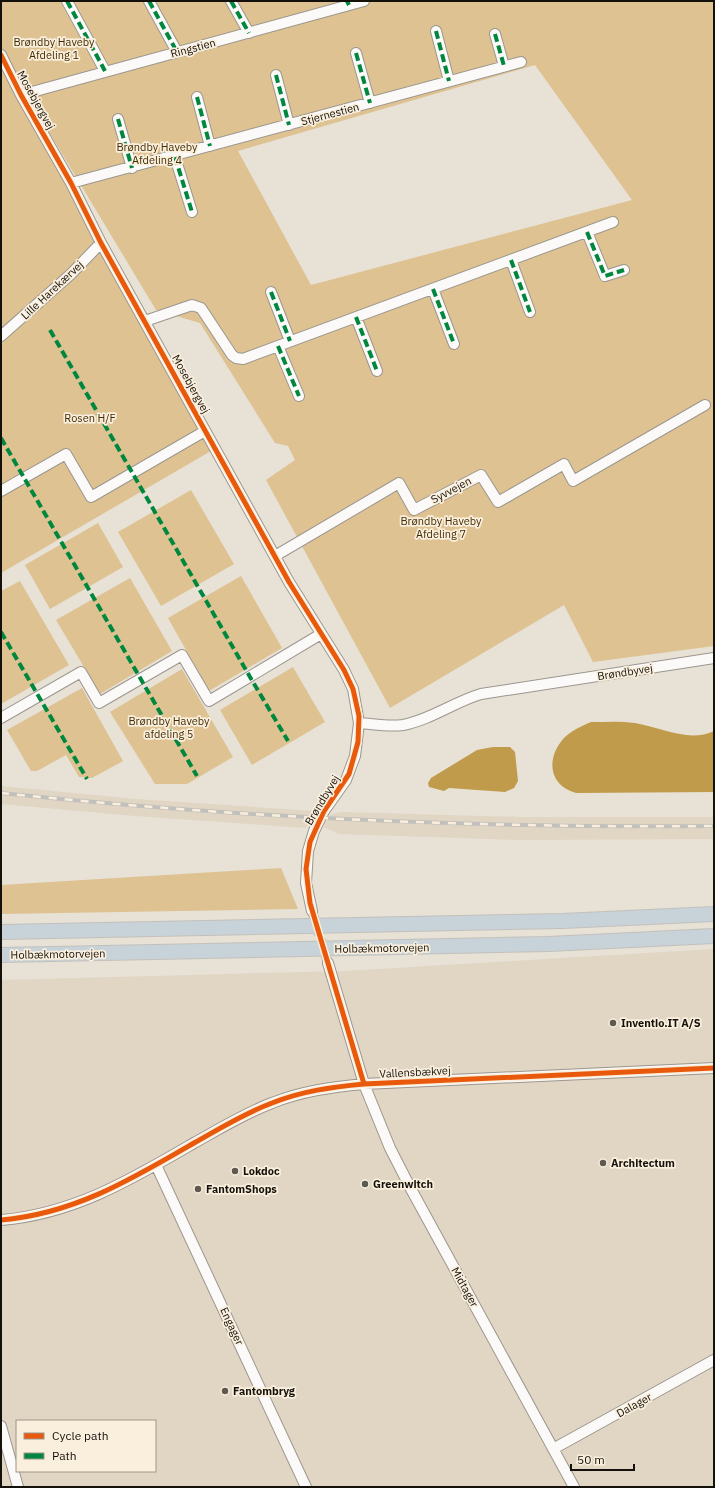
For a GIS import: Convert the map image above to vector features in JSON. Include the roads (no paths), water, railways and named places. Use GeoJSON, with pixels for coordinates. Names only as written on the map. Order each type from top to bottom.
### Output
{"type":"FeatureCollection","features":[{"type":"Feature","properties":{"kind":"highway"},"geometry":{"type":"LineString","coordinates":[[1,932],[562,921],[714,914]]}},
{"type":"Feature","properties":{"kind":"highway","name":"Holbækmotorvejen"},"geometry":{"type":"LineString","coordinates":[[1,955],[549,944],[714,936]]}},
{"type":"Feature","properties":{"kind":"street"},"geometry":{"type":"LineString","coordinates":[[67,1],[105,71]]}},
{"type":"Feature","properties":{"kind":"street"},"geometry":{"type":"LineString","coordinates":[[149,1],[177,52]]}},
{"type":"Feature","properties":{"kind":"street"},"geometry":{"type":"LineString","coordinates":[[231,1],[249,33]]}},
{"type":"Feature","properties":{"kind":"street","name":"Ringstien"},"geometry":{"type":"LineString","coordinates":[[21,96],[105,71],[249,33],[348,3],[364,1]]}},
{"type":"Feature","properties":{"kind":"street"},"geometry":{"type":"LineString","coordinates":[[436,32],[449,82]]}},
{"type":"Feature","properties":{"kind":"street"},"geometry":{"type":"LineString","coordinates":[[495,34],[504,66]]}},
{"type":"Feature","properties":{"kind":"street","name":"Stjernestien"},"geometry":{"type":"LineString","coordinates":[[356,53],[370,103]]}},
{"type":"Feature","properties":{"kind":"street","name":"Mosebjergvej"},"geometry":{"type":"LineString","coordinates":[[1,55],[21,96],[71,183],[101,243],[205,431],[275,556],[348,678],[354,694],[359,723]]}},
{"type":"Feature","properties":{"kind":"street","name":"Stjernestien"},"geometry":{"type":"LineString","coordinates":[[71,183],[132,168],[521,62]]}},
{"type":"Feature","properties":{"kind":"street","name":"Stjernestien"},"geometry":{"type":"LineString","coordinates":[[276,75],[289,124]]}},
{"type":"Feature","properties":{"kind":"street"},"geometry":{"type":"LineString","coordinates":[[197,97],[210,146]]}},
{"type":"Feature","properties":{"kind":"street"},"geometry":{"type":"LineString","coordinates":[[118,119],[132,168]]}},
{"type":"Feature","properties":{"kind":"street"},"geometry":{"type":"LineString","coordinates":[[175,156],[192,212]]}},
{"type":"Feature","properties":{"kind":"street"},"geometry":{"type":"LineString","coordinates":[[145,321],[192,305],[201,308],[232,355],[236,358],[243,359],[613,222]]}},
{"type":"Feature","properties":{"kind":"street"},"geometry":{"type":"LineString","coordinates":[[587,232],[605,276],[624,270]]}},
{"type":"Feature","properties":{"kind":"street","name":"Lille Harekærvej"},"geometry":{"type":"LineString","coordinates":[[1,336],[71,274],[101,243]]}},
{"type":"Feature","properties":{"kind":"street"},"geometry":{"type":"LineString","coordinates":[[510,260],[530,312]]}},
{"type":"Feature","properties":{"kind":"street"},"geometry":{"type":"LineString","coordinates":[[433,289],[454,344]]}},
{"type":"Feature","properties":{"kind":"street"},"geometry":{"type":"LineString","coordinates":[[271,292],[290,341]]}},
{"type":"Feature","properties":{"kind":"street"},"geometry":{"type":"LineString","coordinates":[[356,317],[377,371]]}},
{"type":"Feature","properties":{"kind":"street"},"geometry":{"type":"LineString","coordinates":[[278,346],[299,396]]}},
{"type":"Feature","properties":{"kind":"street","name":"Syvvejen"},"geometry":{"type":"LineString","coordinates":[[275,556],[399,483],[414,510],[481,475],[498,502],[564,464],[573,481],[705,406]]}},
{"type":"Feature","properties":{"kind":"street","name":"Mosebjergvej"},"geometry":{"type":"LineString","coordinates":[[1,491],[66,454],[91,497],[205,431]]}},
{"type":"Feature","properties":{"kind":"street"},"geometry":{"type":"LineString","coordinates":[[1,718],[81,672],[99,703],[182,655],[209,701],[321,634]]}},
{"type":"Feature","properties":{"kind":"street","name":"Brøndbyvej"},"geometry":{"type":"LineString","coordinates":[[312,911],[306,875],[309,846],[314,831],[324,811],[349,774],[355,756],[359,723],[387,726],[404,724],[422,719],[463,700],[481,694],[714,658]]}},
{"type":"Feature","properties":{"kind":"street"},"geometry":{"type":"LineString","coordinates":[[328,963],[364,1084]]}},
{"type":"Feature","properties":{"kind":"street","name":"Vallensbækvej"},"geometry":{"type":"LineString","coordinates":[[1,1220],[38,1215],[77,1204],[101,1194],[156,1166],[234,1120],[271,1103],[315,1090],[364,1084],[714,1068]]}},
{"type":"Feature","properties":{"kind":"street","name":"Midtager"},"geometry":{"type":"LineString","coordinates":[[364,1084],[390,1148],[411,1189],[574,1487]]}},
{"type":"Feature","properties":{"kind":"street","name":"Engager"},"geometry":{"type":"LineString","coordinates":[[156,1166],[306,1487]]}},
{"type":"Feature","properties":{"kind":"street","name":"Dalager"},"geometry":{"type":"LineString","coordinates":[[553,1449],[714,1360]]}},
{"type":"Feature","properties":{"kind":"street"},"geometry":{"type":"LineString","coordinates":[[1,1426],[18,1487]]}},
{"type":"Feature","properties":{"kind":"tunnel"},"geometry":{"type":"LineString","coordinates":[[312,911],[328,963]]}},
{"type":"Feature","properties":{"kind":"railway"},"geometry":{"type":"LineString","coordinates":[[1,793],[179,809],[357,820],[536,825],[714,826]]}},
{"type":"Feature","properties":{"kind":"place","name":"Inventio.IT A/S"},"geometry":{"type":"Point","coordinates":[613,1023]}},
{"type":"Feature","properties":{"kind":"place","name":"Architectum"},"geometry":{"type":"Point","coordinates":[603,1163]}},
{"type":"Feature","properties":{"kind":"place","name":"Lokdoc"},"geometry":{"type":"Point","coordinates":[235,1171]}},
{"type":"Feature","properties":{"kind":"place","name":"Greenwitch"},"geometry":{"type":"Point","coordinates":[365,1184]}},
{"type":"Feature","properties":{"kind":"place","name":"FantomShops"},"geometry":{"type":"Point","coordinates":[198,1189]}},
{"type":"Feature","properties":{"kind":"place","name":"Fantombryg"},"geometry":{"type":"Point","coordinates":[225,1391]}},
{"type":"Feature","properties":{"kind":"park label","name":"Brøndby Haveby Afdeling 1"},"geometry":{"type":"Point","coordinates":[54,48]}},
{"type":"Feature","properties":{"kind":"park label","name":"Brøndby Haveby Afdeling 4"},"geometry":{"type":"Point","coordinates":[157,153]}},
{"type":"Feature","properties":{"kind":"park label","name":"Rosen H/F"},"geometry":{"type":"Point","coordinates":[90,418]}},
{"type":"Feature","properties":{"kind":"park label","name":"Brøndby Haveby Afdeling 7"},"geometry":{"type":"Point","coordinates":[441,527]}},
{"type":"Feature","properties":{"kind":"park label","name":"Brøndby Haveby afdeling 5"},"geometry":{"type":"Point","coordinates":[169,727]}}]}
